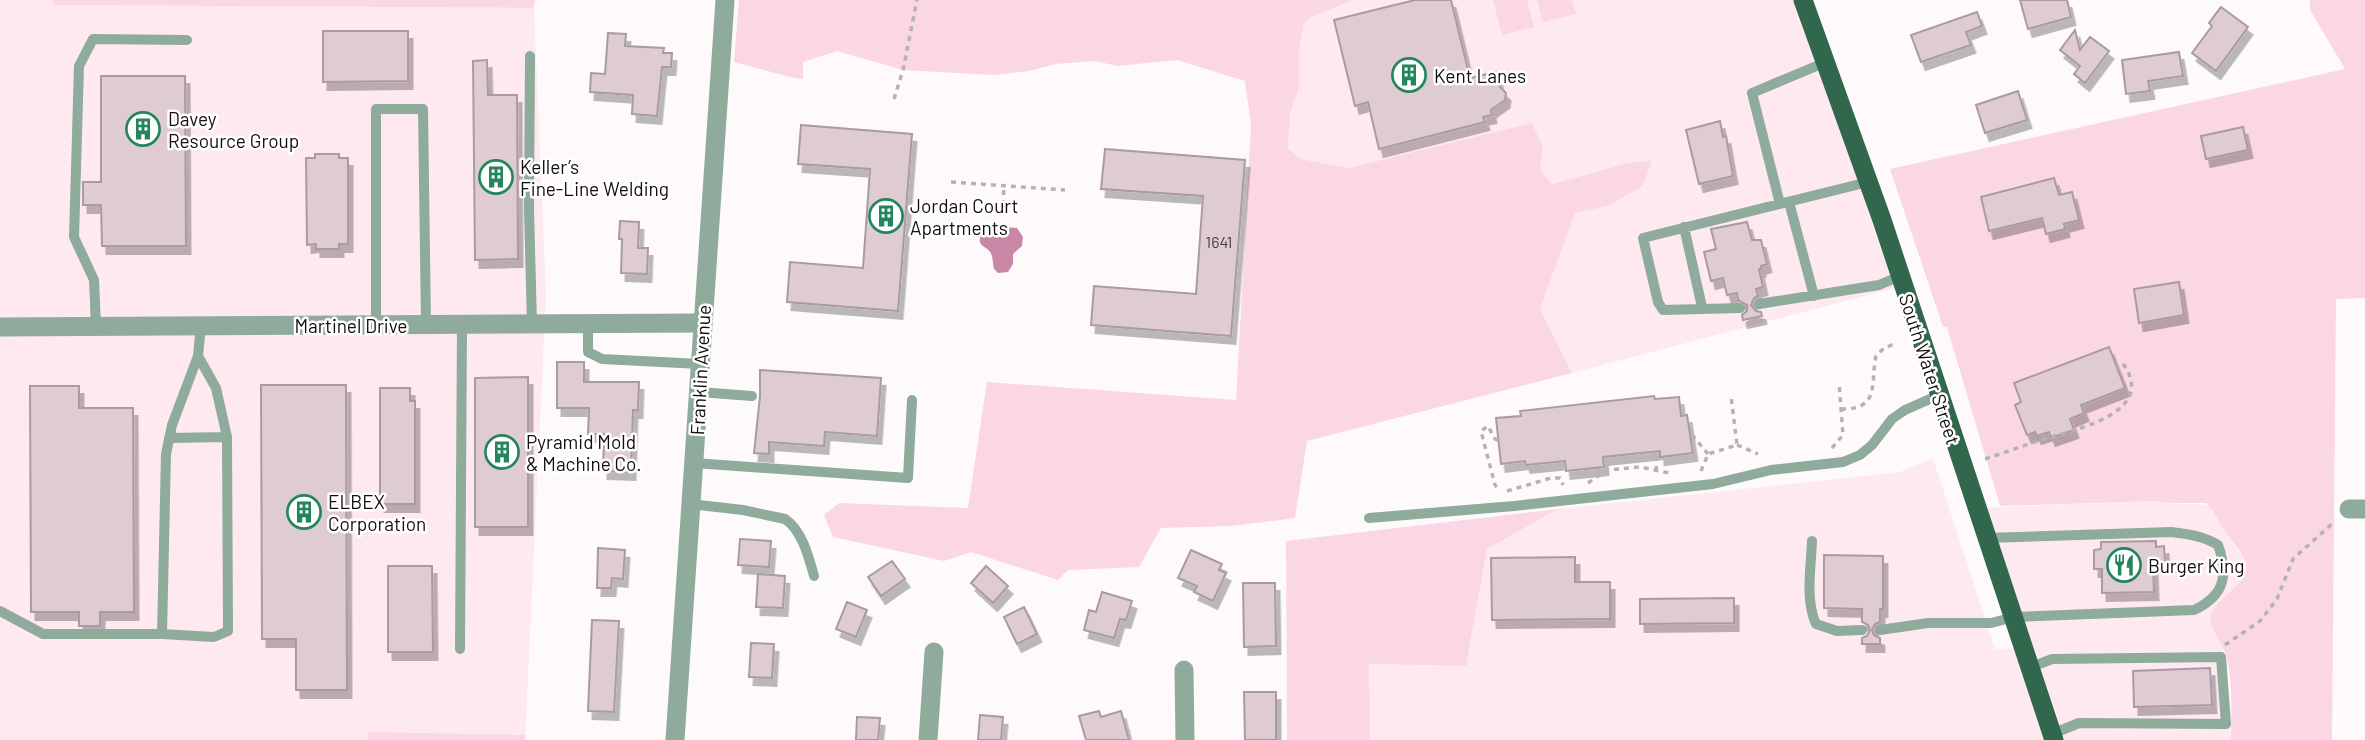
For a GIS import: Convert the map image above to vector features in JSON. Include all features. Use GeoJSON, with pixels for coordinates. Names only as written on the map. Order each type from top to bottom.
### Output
{"type":"FeatureCollection","features":[{"type":"Feature","properties":{"kind":"main road","name":"South Water Street"},"geometry":{"type":"LineString","coordinates":[[1803,0],[1900,276],[2053,737]]}},
{"type":"Feature","properties":{"kind":"street","name":"Franklin Avenue"},"geometry":{"type":"LineString","coordinates":[[675,740],[725,0]]}},
{"type":"Feature","properties":{"kind":"street","name":"Martinel Drive"},"geometry":{"type":"LineString","coordinates":[[0,327],[702,323]]}},
{"type":"Feature","properties":{"kind":"street"},"geometry":{"type":"LineString","coordinates":[[929,740],[934,652]]}},
{"type":"Feature","properties":{"kind":"street"},"geometry":{"type":"LineString","coordinates":[[1184,670],[1185,740]]}},
{"type":"Feature","properties":{"kind":"lane"},"geometry":{"type":"LineString","coordinates":[[96,327],[94,280],[74,237],[79,66],[93,39],[187,40]]}},
{"type":"Feature","properties":{"kind":"lane"},"geometry":{"type":"LineString","coordinates":[[530,55],[531,324]]}},
{"type":"Feature","properties":{"kind":"lane"},"geometry":{"type":"LineString","coordinates":[[1814,296],[1752,93],[1826,62]]}},
{"type":"Feature","properties":{"kind":"lane"},"geometry":{"type":"LineString","coordinates":[[376,325],[376,108],[423,109],[426,325]]}},
{"type":"Feature","properties":{"kind":"lane"},"geometry":{"type":"LineString","coordinates":[[1740,307],[1663,310],[1658,302],[1643,238],[1868,182]]}},
{"type":"Feature","properties":{"kind":"lane"},"geometry":{"type":"LineString","coordinates":[[1684,227],[1702,307]]}},
{"type":"Feature","properties":{"kind":"lane"},"geometry":{"type":"LineString","coordinates":[[1759,303],[1879,285],[1900,276]]}},
{"type":"Feature","properties":{"kind":"lane"},"geometry":{"type":"LineString","coordinates":[[588,324],[588,352],[602,359],[700,364]]}},
{"type":"Feature","properties":{"kind":"lane"},"geometry":{"type":"LineString","coordinates":[[460,649],[462,325]]}},
{"type":"Feature","properties":{"kind":"lane"},"geometry":{"type":"LineString","coordinates":[[162,634],[164,472],[169,438],[198,356],[201,326]]}},
{"type":"Feature","properties":{"kind":"lane"},"geometry":{"type":"LineString","coordinates":[[0,611],[43,634],[214,637],[228,631],[227,437],[216,388],[198,356]]}},
{"type":"Feature","properties":{"kind":"lane"},"geometry":{"type":"LineString","coordinates":[[699,393],[752,396]]}},
{"type":"Feature","properties":{"kind":"lane"},"geometry":{"type":"LineString","coordinates":[[1369,518],[1514,506],[1713,484],[1771,470],[1843,462],[1860,455],[1872,445],[1892,419],[1905,410],[1939,395]]}},
{"type":"Feature","properties":{"kind":"lane"},"geometry":{"type":"LineString","coordinates":[[694,463],[908,478],[912,400]]}},
{"type":"Feature","properties":{"kind":"lane"},"geometry":{"type":"LineString","coordinates":[[169,438],[227,437]]}},
{"type":"Feature","properties":{"kind":"lane"},"geometry":{"type":"LineString","coordinates":[[690,505],[743,510],[785,519],[791,523],[809,556],[814,576]]}},
{"type":"Feature","properties":{"kind":"lane"},"geometry":{"type":"LineString","coordinates":[[1880,629],[1928,622],[1991,623],[2014,617],[2194,610],[2210,603],[2222,583],[2222,556],[2218,545],[2206,537],[2171,532],[1986,538]]}},
{"type":"Feature","properties":{"kind":"lane"},"geometry":{"type":"LineString","coordinates":[[1812,541],[1811,600],[1816,624],[1837,631],[1862,630]]}},
{"type":"Feature","properties":{"kind":"lane"},"geometry":{"type":"LineString","coordinates":[[2029,668],[2052,659],[2221,657],[2227,724],[2079,723],[2053,737]]}},
{"type":"Feature","properties":{"kind":"path"},"geometry":{"type":"LineString","coordinates":[[894,99],[903,70],[917,0]]}},
{"type":"Feature","properties":{"kind":"path"},"geometry":{"type":"LineString","coordinates":[[951,182],[1066,190]]}},
{"type":"Feature","properties":{"kind":"path"},"geometry":{"type":"LineString","coordinates":[[1003,205],[1004,185]]}},
{"type":"Feature","properties":{"kind":"path"},"geometry":{"type":"LineString","coordinates":[[1841,409],[1862,406],[1870,398],[1874,388],[1876,356],[1884,348],[1897,342]]}},
{"type":"Feature","properties":{"kind":"path"},"geometry":{"type":"LineString","coordinates":[[1985,459],[2086,427],[2115,412],[2128,400],[2132,383],[2124,365],[2117,368]]}},
{"type":"Feature","properties":{"kind":"path"},"geometry":{"type":"LineString","coordinates":[[1828,451],[1843,435],[1839,382]]}},
{"type":"Feature","properties":{"kind":"path"},"geometry":{"type":"LineString","coordinates":[[1731,396],[1737,444]]}},
{"type":"Feature","properties":{"kind":"path"},"geometry":{"type":"LineString","coordinates":[[1498,440],[1489,426],[1481,431],[1498,491],[1551,478],[1560,478],[1563,486],[1588,483],[1607,470],[1640,467],[1673,474]]}},
{"type":"Feature","properties":{"kind":"path"},"geometry":{"type":"LineString","coordinates":[[1691,437],[1694,437],[1708,454]]}},
{"type":"Feature","properties":{"kind":"path"},"geometry":{"type":"LineString","coordinates":[[1700,471],[1708,454],[1737,444],[1758,454]]}},
{"type":"Feature","properties":{"kind":"path"},"geometry":{"type":"LineString","coordinates":[[1656,471],[1657,451]]}},
{"type":"Feature","properties":{"kind":"path"},"geometry":{"type":"LineString","coordinates":[[2221,657],[2226,643],[2260,621],[2277,599],[2293,559],[2357,509]]}},
{"type":"Feature","properties":{"kind":"shaded area"},"geometry":{"type":"Polygon","coordinates":[[[0,0],[53,0],[53,5],[534,8],[546,297],[525,740],[0,740],[0,0]]]}},
{"type":"Feature","properties":{"kind":"shaded area"},"geometry":{"type":"Polygon","coordinates":[[[53,0],[535,0],[534,8],[53,5],[53,0]]]}},
{"type":"Feature","properties":{"kind":"shaded area"},"geometry":{"type":"Polygon","coordinates":[[[739,0],[1353,0],[1311,17],[1304,23],[1299,50],[1299,87],[1290,114],[1288,148],[1301,159],[1348,168],[1532,123],[1543,147],[1540,169],[1552,184],[1628,163],[1652,160],[1643,186],[1608,206],[1575,213],[1540,309],[1572,373],[1307,441],[1295,518],[1231,526],[1161,528],[1139,567],[1068,570],[1058,580],[971,552],[944,561],[833,537],[824,515],[839,503],[968,508],[987,382],[1236,400],[1251,125],[1245,81],[1177,60],[1117,66],[1095,61],[1056,64],[1029,71],[994,75],[903,70],[837,51],[803,62],[803,79],[794,78],[734,62],[739,0]]]}},
{"type":"Feature","properties":{"kind":"shaded area"},"geometry":{"type":"Polygon","coordinates":[[[1352,0],[1803,0],[1903,286],[1572,373],[1540,309],[1575,212],[1608,206],[1643,186],[1651,160],[1628,163],[1552,184],[1540,169],[1543,147],[1532,123],[1348,168],[1301,159],[1288,148],[1290,114],[1299,87],[1299,50],[1304,23],[1311,17],[1352,0]]]}},
{"type":"Feature","properties":{"kind":"shaded area"},"geometry":{"type":"Polygon","coordinates":[[[1493,0],[1527,0],[1534,27],[1502,35],[1493,0]]]}},
{"type":"Feature","properties":{"kind":"shaded area"},"geometry":{"type":"Polygon","coordinates":[[[1537,0],[1572,0],[1576,14],[1543,22],[1537,0]]]}},
{"type":"Feature","properties":{"kind":"shaded area"},"geometry":{"type":"Polygon","coordinates":[[[2310,0],[2365,0],[2365,298],[2336,299],[2332,740],[2231,740],[2229,668],[2226,653],[2211,624],[2211,615],[2221,600],[2243,578],[2246,570],[2242,555],[2206,503],[2157,501],[2000,506],[1947,327],[1943,327],[1890,169],[2345,69],[2310,10],[2310,0]]]}},
{"type":"Feature","properties":{"kind":"shaded area"},"geometry":{"type":"Polygon","coordinates":[[[992,226],[1017,228],[1023,237],[1022,246],[1013,254],[1013,264],[1008,272],[998,273],[994,269],[990,252],[981,243],[983,230],[992,226]]]}},
{"type":"Feature","properties":{"kind":"shaded area"},"geometry":{"type":"Polygon","coordinates":[[[1933,458],[1995,649],[2023,648],[1976,508],[2157,501],[2209,505],[2245,559],[2246,570],[2238,585],[2215,607],[2211,625],[2222,642],[2227,659],[2231,740],[1370,740],[1369,664],[1466,666],[1487,549],[1558,509],[1900,472],[1933,458]]]}},
{"type":"Feature","properties":{"kind":"shaded area"},"geometry":{"type":"Polygon","coordinates":[[[1558,509],[1487,549],[1466,666],[1369,664],[1370,740],[1287,740],[1286,541],[1558,509]]]}},
{"type":"Feature","properties":{"kind":"shaded area"},"geometry":{"type":"Polygon","coordinates":[[[368,732],[525,735],[525,740],[368,740],[368,732]]]}},
{"type":"Feature","properties":{"kind":"building","name":"Kent Lanes"},"geometry":{"type":"Polygon","coordinates":[[[1415,0],[1451,0],[1470,78],[1496,72],[1500,87],[1506,93],[1505,100],[1491,110],[1492,115],[1483,117],[1485,122],[1379,149],[1368,102],[1355,106],[1334,20],[1415,0]]]}},
{"type":"Feature","properties":{"kind":"building"},"geometry":{"type":"Polygon","coordinates":[[[2020,0],[2067,0],[2071,17],[2028,29],[2020,0]]]}},
{"type":"Feature","properties":{"kind":"building"},"geometry":{"type":"Polygon","coordinates":[[[2221,7],[2248,27],[2216,71],[2192,53],[2212,26],[2209,23],[2221,7]]]}},
{"type":"Feature","properties":{"kind":"building"},"geometry":{"type":"Polygon","coordinates":[[[1977,12],[1982,26],[1966,32],[1971,45],[1921,62],[1911,35],[1977,12]]]}},
{"type":"Feature","properties":{"kind":"building"},"geometry":{"type":"Polygon","coordinates":[[[2075,30],[2080,50],[2090,37],[2109,51],[2085,83],[2074,74],[2080,66],[2060,50],[2075,30]]]}},
{"type":"Feature","properties":{"kind":"building"},"geometry":{"type":"Polygon","coordinates":[[[323,31],[408,31],[408,81],[323,82],[323,31]]]}},
{"type":"Feature","properties":{"kind":"building"},"geometry":{"type":"Polygon","coordinates":[[[608,33],[626,34],[625,46],[664,48],[663,53],[672,53],[671,67],[662,67],[657,116],[632,114],[633,95],[590,92],[591,73],[605,74],[608,33]]]}},
{"type":"Feature","properties":{"kind":"building"},"geometry":{"type":"Polygon","coordinates":[[[2179,52],[2183,76],[2148,81],[2150,91],[2126,94],[2122,60],[2179,52]]]}},
{"type":"Feature","properties":{"kind":"building","name":"Keller’s Fine-Line Welding"},"geometry":{"type":"Polygon","coordinates":[[[487,60],[488,95],[517,95],[518,259],[475,260],[473,61],[487,60]]]}},
{"type":"Feature","properties":{"kind":"building","name":"Davey Resource Group"},"geometry":{"type":"Polygon","coordinates":[[[101,76],[185,76],[186,246],[102,246],[101,205],[83,205],[83,182],[101,182],[101,76]]]}},
{"type":"Feature","properties":{"kind":"building"},"geometry":{"type":"Polygon","coordinates":[[[2018,91],[2027,120],[1985,133],[1976,105],[2018,91]]]}},
{"type":"Feature","properties":{"kind":"building"},"geometry":{"type":"Polygon","coordinates":[[[1720,121],[1723,137],[1726,136],[1733,176],[1699,184],[1686,130],[1720,121]]]}},
{"type":"Feature","properties":{"kind":"building","name":"Jordan Court Apartments"},"geometry":{"type":"Polygon","coordinates":[[[801,125],[912,134],[898,311],[787,302],[790,262],[863,268],[870,169],[798,164],[801,125]]]}},
{"type":"Feature","properties":{"kind":"building"},"geometry":{"type":"Polygon","coordinates":[[[2243,127],[2248,150],[2206,159],[2201,136],[2243,127]]]}},
{"type":"Feature","properties":{"kind":"building"},"geometry":{"type":"Polygon","coordinates":[[[1105,149],[1245,160],[1231,336],[1091,325],[1094,286],[1196,294],[1203,196],[1101,189],[1105,149]]]}},
{"type":"Feature","properties":{"kind":"building"},"geometry":{"type":"Polygon","coordinates":[[[315,154],[339,154],[339,158],[348,158],[348,244],[339,244],[339,249],[316,249],[316,244],[307,245],[306,158],[315,158],[315,154]]]}},
{"type":"Feature","properties":{"kind":"building"},"geometry":{"type":"Polygon","coordinates":[[[2054,178],[2059,195],[2072,192],[2079,220],[2064,224],[2065,229],[2046,234],[2042,218],[1989,231],[1981,197],[2054,178]]]}},
{"type":"Feature","properties":{"kind":"building"},"geometry":{"type":"Polygon","coordinates":[[[620,221],[639,222],[638,248],[648,248],[647,274],[621,273],[620,221]]]}},
{"type":"Feature","properties":{"kind":"building"},"geometry":{"type":"Polygon","coordinates":[[[1747,222],[1752,240],[1761,240],[1767,264],[1759,269],[1763,287],[1756,289],[1758,296],[1751,305],[1761,312],[1762,316],[1743,320],[1742,315],[1747,311],[1747,305],[1738,300],[1737,293],[1727,295],[1723,278],[1711,281],[1704,252],[1716,249],[1711,229],[1747,222]]]}},
{"type":"Feature","properties":{"kind":"building"},"geometry":{"type":"Polygon","coordinates":[[[2179,282],[2184,315],[2139,323],[2134,289],[2179,282]]]}},
{"type":"Feature","properties":{"kind":"building"},"geometry":{"type":"Polygon","coordinates":[[[2109,347],[2125,388],[2081,405],[2084,413],[2070,419],[2074,430],[2051,438],[2049,432],[2037,436],[2035,432],[2027,435],[2015,405],[2021,402],[2014,383],[2109,347]]]}},
{"type":"Feature","properties":{"kind":"building"},"geometry":{"type":"Polygon","coordinates":[[[557,362],[584,362],[584,382],[639,382],[638,410],[633,410],[631,472],[603,471],[604,434],[588,434],[589,408],[557,408],[557,362]]]}},
{"type":"Feature","properties":{"kind":"building"},"geometry":{"type":"Polygon","coordinates":[[[760,370],[881,378],[877,436],[825,432],[824,446],[769,442],[769,454],[754,453],[760,370]]]}},
{"type":"Feature","properties":{"kind":"building","name":"Pyramid Mold & Machine Co."},"geometry":{"type":"Polygon","coordinates":[[[528,377],[528,527],[475,527],[475,378],[528,377]]]}},
{"type":"Feature","properties":{"kind":"building","name":"ELBEX Corporation"},"geometry":{"type":"Polygon","coordinates":[[[261,385],[346,385],[347,690],[296,690],[296,639],[262,639],[261,385]]]}},
{"type":"Feature","properties":{"kind":"building"},"geometry":{"type":"Polygon","coordinates":[[[30,386],[79,386],[79,408],[133,408],[134,612],[100,612],[100,626],[79,626],[79,612],[31,612],[30,386]]]}},
{"type":"Feature","properties":{"kind":"building"},"geometry":{"type":"Polygon","coordinates":[[[380,388],[410,388],[410,401],[415,401],[415,504],[380,504],[380,388]]]}},
{"type":"Feature","properties":{"kind":"building"},"geometry":{"type":"Polygon","coordinates":[[[1654,396],[1655,399],[1679,397],[1681,416],[1687,415],[1693,453],[1660,457],[1660,451],[1603,457],[1604,467],[1566,471],[1565,461],[1526,465],[1525,461],[1501,464],[1496,418],[1521,416],[1520,411],[1654,396]]]}},
{"type":"Feature","properties":{"kind":"building"},"geometry":{"type":"Polygon","coordinates":[[[740,539],[771,541],[769,567],[738,565],[740,539]]]}},
{"type":"Feature","properties":{"kind":"building","name":"Burger King"},"geometry":{"type":"Polygon","coordinates":[[[2156,541],[2156,547],[2164,546],[2165,562],[2153,562],[2154,592],[2102,593],[2102,569],[2094,569],[2094,550],[2101,549],[2101,542],[2156,541]]]}},
{"type":"Feature","properties":{"kind":"building"},"geometry":{"type":"Polygon","coordinates":[[[598,548],[625,550],[623,579],[612,578],[611,588],[597,588],[598,548]]]}},
{"type":"Feature","properties":{"kind":"building"},"geometry":{"type":"Polygon","coordinates":[[[1191,550],[1222,564],[1219,570],[1226,573],[1213,601],[1194,592],[1197,586],[1178,578],[1191,550]]]}},
{"type":"Feature","properties":{"kind":"building"},"geometry":{"type":"Polygon","coordinates":[[[1824,555],[1883,556],[1883,609],[1880,609],[1880,622],[1875,624],[1872,630],[1874,635],[1880,638],[1880,644],[1862,644],[1862,638],[1867,636],[1870,630],[1868,625],[1862,622],[1862,609],[1824,608],[1824,555]]]}},
{"type":"Feature","properties":{"kind":"building"},"geometry":{"type":"Polygon","coordinates":[[[1575,557],[1575,582],[1610,582],[1610,619],[1492,620],[1491,558],[1575,557]]]}},
{"type":"Feature","properties":{"kind":"building"},"geometry":{"type":"Polygon","coordinates":[[[892,561],[905,579],[881,596],[868,577],[892,561]]]}},
{"type":"Feature","properties":{"kind":"building"},"geometry":{"type":"Polygon","coordinates":[[[388,566],[432,566],[433,652],[388,652],[388,566]]]}},
{"type":"Feature","properties":{"kind":"building"},"geometry":{"type":"Polygon","coordinates":[[[986,566],[1008,586],[993,603],[971,583],[986,566]]]}},
{"type":"Feature","properties":{"kind":"building"},"geometry":{"type":"Polygon","coordinates":[[[758,574],[785,576],[783,608],[756,607],[758,574]]]}},
{"type":"Feature","properties":{"kind":"building"},"geometry":{"type":"Polygon","coordinates":[[[1243,583],[1275,583],[1276,646],[1244,647],[1243,583]]]}},
{"type":"Feature","properties":{"kind":"building"},"geometry":{"type":"Polygon","coordinates":[[[1102,592],[1132,601],[1126,620],[1120,619],[1114,638],[1084,630],[1089,610],[1096,612],[1102,592]]]}},
{"type":"Feature","properties":{"kind":"building"},"geometry":{"type":"Polygon","coordinates":[[[1734,598],[1734,623],[1640,624],[1640,599],[1734,598]]]}},
{"type":"Feature","properties":{"kind":"building"},"geometry":{"type":"Polygon","coordinates":[[[847,602],[867,610],[856,637],[836,629],[847,602]]]}},
{"type":"Feature","properties":{"kind":"building"},"geometry":{"type":"Polygon","coordinates":[[[1024,607],[1037,634],[1017,644],[1004,617],[1024,607]]]}},
{"type":"Feature","properties":{"kind":"building"},"geometry":{"type":"Polygon","coordinates":[[[592,620],[619,621],[614,712],[588,711],[592,620]]]}},
{"type":"Feature","properties":{"kind":"building"},"geometry":{"type":"Polygon","coordinates":[[[751,643],[774,644],[772,678],[749,677],[751,643]]]}},
{"type":"Feature","properties":{"kind":"building"},"geometry":{"type":"Polygon","coordinates":[[[2210,668],[2212,705],[2134,707],[2133,671],[2210,668]]]}},
{"type":"Feature","properties":{"kind":"building"},"geometry":{"type":"Polygon","coordinates":[[[1244,692],[1276,692],[1276,740],[1245,740],[1244,692]]]}},
{"type":"Feature","properties":{"kind":"building"},"geometry":{"type":"Polygon","coordinates":[[[1099,711],[1101,717],[1121,711],[1129,740],[1086,740],[1079,716],[1099,711]]]}},
{"type":"Feature","properties":{"kind":"building"},"geometry":{"type":"Polygon","coordinates":[[[980,715],[1003,717],[1001,740],[978,740],[980,715]]]}},
{"type":"Feature","properties":{"kind":"building"},"geometry":{"type":"Polygon","coordinates":[[[857,717],[880,718],[878,740],[856,740],[857,717]]]}},
{"type":"Feature","properties":{"kind":"place","name":"Kent Lanes"},"geometry":{"type":"Point","coordinates":[1409,75]}},
{"type":"Feature","properties":{"kind":"place","name":"Davey Resource Group"},"geometry":{"type":"Point","coordinates":[143,129]}},
{"type":"Feature","properties":{"kind":"place","name":"Keller’s Fine-Line Welding"},"geometry":{"type":"Point","coordinates":[496,177]}},
{"type":"Feature","properties":{"kind":"place","name":"Jordan Court Apartments"},"geometry":{"type":"Point","coordinates":[886,216]}},
{"type":"Feature","properties":{"kind":"place","name":"Pyramid Mold & Machine Co."},"geometry":{"type":"Point","coordinates":[502,452]}},
{"type":"Feature","properties":{"kind":"place","name":"ELBEX Corporation"},"geometry":{"type":"Point","coordinates":[304,512]}},
{"type":"Feature","properties":{"kind":"place","name":"Burger King"},"geometry":{"type":"Point","coordinates":[2124,565]}}]}
